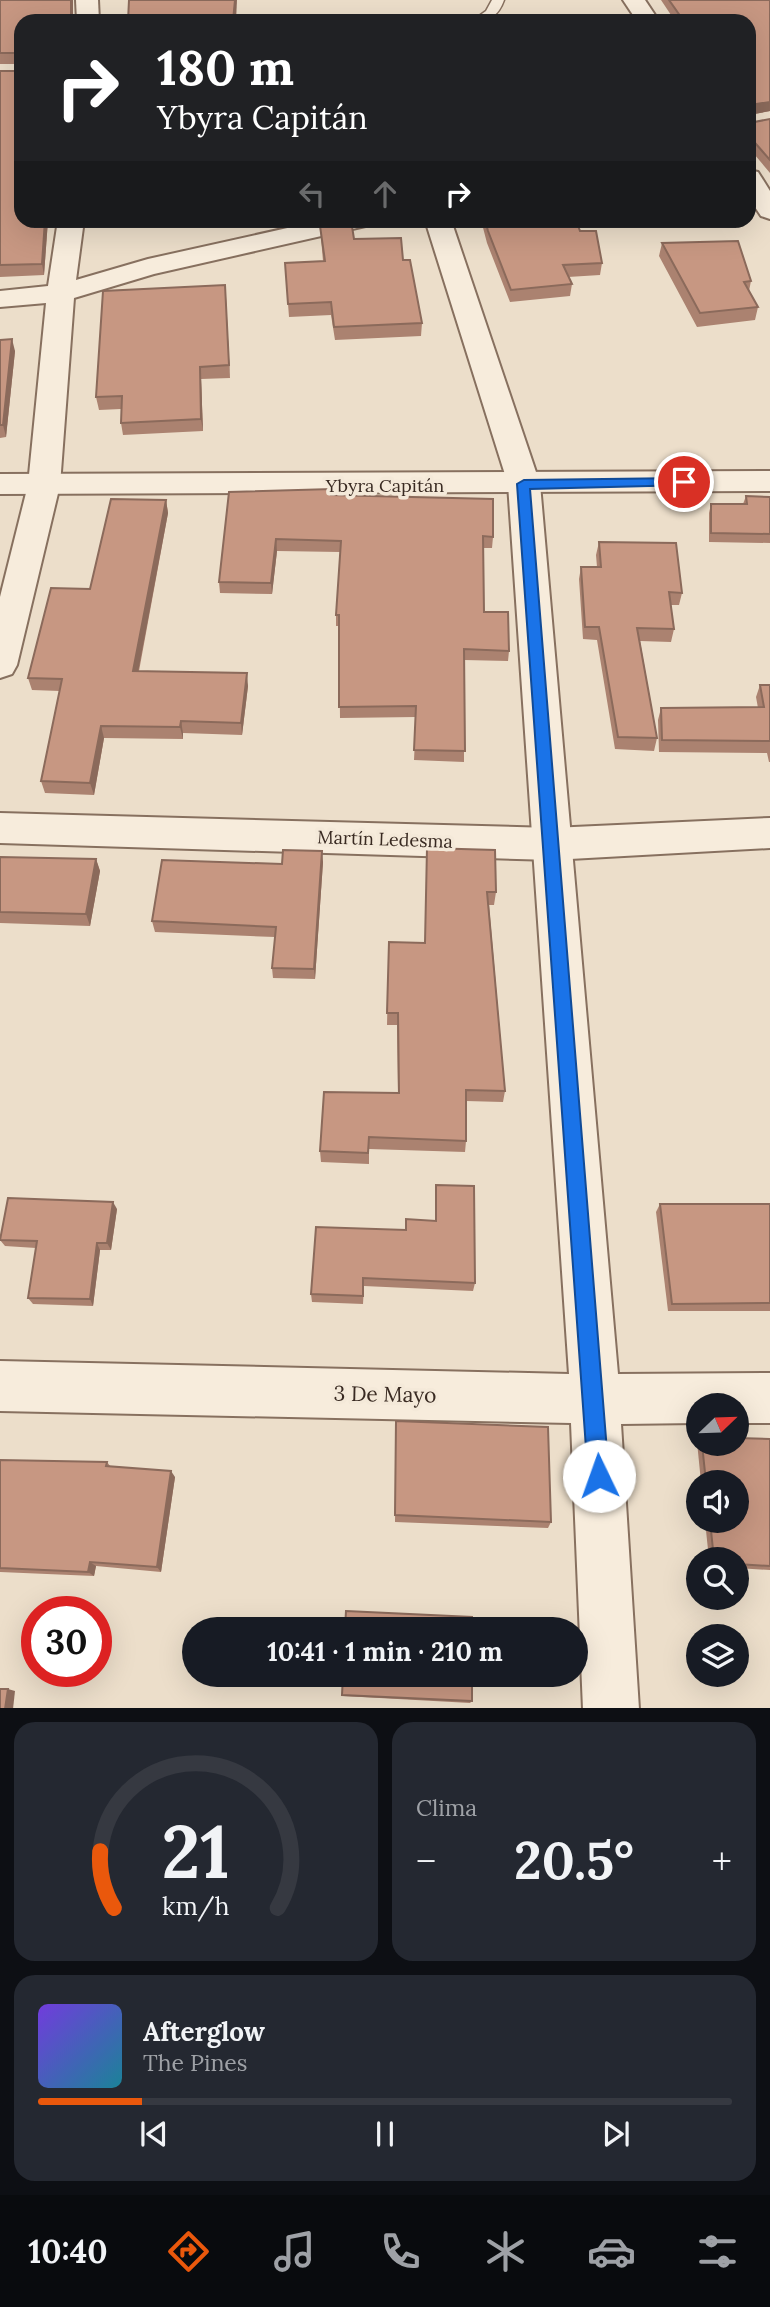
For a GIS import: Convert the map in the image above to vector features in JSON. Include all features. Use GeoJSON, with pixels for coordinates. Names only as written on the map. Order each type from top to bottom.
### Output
{"type":"FeatureCollection","features":[{"type":"Feature","properties":{"kind":"street"},"geometry":{"type":"LineString","coordinates":[[756,188],[770,211]]}},
{"type":"Feature","properties":{"kind":"street"},"geometry":{"type":"LineString","coordinates":[[0,665],[44,485],[61,293],[70,228]]}},
{"type":"Feature","properties":{"kind":"street"},"geometry":{"type":"LineString","coordinates":[[0,299],[61,293],[148,267],[325,228]]}},
{"type":"Feature","properties":{"kind":"street"},"geometry":{"type":"LineString","coordinates":[[441,228],[524,484],[595,1399],[611,1708]]}},
{"type":"Feature","properties":{"kind":"street","name":"Ybyra Capitán"},"geometry":{"type":"LineString","coordinates":[[0,484],[770,481]]}},
{"type":"Feature","properties":{"kind":"street","name":"Martín Ledesma"},"geometry":{"type":"LineString","coordinates":[[0,828],[552,844],[770,833]]}},
{"type":"Feature","properties":{"kind":"street","name":"3 De Mayo"},"geometry":{"type":"LineString","coordinates":[[0,1386],[595,1399],[770,1398]]}},
{"type":"Feature","properties":{"kind":"building"},"geometry":{"type":"Polygon","coordinates":[[[0,0],[71,0],[71,14],[14,14],[14,53],[0,53],[0,0]]]}},
{"type":"Feature","properties":{"kind":"building"},"geometry":{"type":"Polygon","coordinates":[[[129,0],[235,0],[234,14],[128,14],[129,0]]]}},
{"type":"Feature","properties":{"kind":"building"},"geometry":{"type":"Polygon","coordinates":[[[669,0],[770,0],[770,102],[756,104],[756,14],[679,14],[669,0]]]}},
{"type":"Feature","properties":{"kind":"building"},"geometry":{"type":"Polygon","coordinates":[[[0,71],[14,71],[14,228],[44,228],[42,264],[0,265],[0,71]]]}},
{"type":"Feature","properties":{"kind":"building"},"geometry":{"type":"Polygon","coordinates":[[[770,119],[770,160],[756,144],[756,122],[770,119]]]}},
{"type":"Feature","properties":{"kind":"building"},"geometry":{"type":"Polygon","coordinates":[[[320,228],[352,228],[354,239],[401,238],[403,260],[410,260],[422,323],[334,327],[331,302],[288,304],[285,263],[325,261],[320,228]]]}},
{"type":"Feature","properties":{"kind":"building"},"geometry":{"type":"Polygon","coordinates":[[[487,228],[579,228],[580,231],[596,231],[602,263],[563,265],[572,284],[511,290],[487,228]]]}},
{"type":"Feature","properties":{"kind":"building"},"geometry":{"type":"Polygon","coordinates":[[[738,241],[751,281],[744,282],[758,307],[700,313],[662,243],[738,241]]]}},
{"type":"Feature","properties":{"kind":"building"},"geometry":{"type":"Polygon","coordinates":[[[225,285],[229,365],[200,367],[201,419],[121,423],[122,396],[96,397],[103,291],[225,285]]]}},
{"type":"Feature","properties":{"kind":"building"},"geometry":{"type":"Polygon","coordinates":[[[12,339],[3,425],[0,425],[0,340],[12,339]]]}},
{"type":"Feature","properties":{"kind":"building"},"geometry":{"type":"Polygon","coordinates":[[[332,489],[331,495],[493,499],[493,537],[483,536],[484,612],[508,612],[509,651],[464,649],[465,751],[414,750],[416,706],[339,707],[339,615],[336,615],[341,541],[276,539],[271,583],[219,582],[229,492],[332,489]]]}},
{"type":"Feature","properties":{"kind":"building"},"geometry":{"type":"Polygon","coordinates":[[[746,496],[770,497],[770,534],[711,533],[711,504],[747,504],[746,496]]]}},
{"type":"Feature","properties":{"kind":"building"},"geometry":{"type":"Polygon","coordinates":[[[111,499],[166,500],[133,671],[247,673],[241,723],[181,721],[180,727],[101,726],[90,783],[41,781],[62,679],[28,678],[51,588],[90,589],[111,499]]]}},
{"type":"Feature","properties":{"kind":"building"},"geometry":{"type":"Polygon","coordinates":[[[599,542],[676,543],[682,593],[669,592],[674,629],[637,628],[657,738],[618,737],[599,627],[585,627],[581,567],[601,567],[599,542]]]}},
{"type":"Feature","properties":{"kind":"building"},"geometry":{"type":"Polygon","coordinates":[[[760,685],[770,685],[770,741],[662,740],[661,708],[764,707],[760,685]]]}},
{"type":"Feature","properties":{"kind":"building"},"geometry":{"type":"Polygon","coordinates":[[[427,848],[495,850],[496,892],[487,892],[505,1091],[466,1090],[466,1141],[369,1137],[368,1153],[320,1151],[324,1092],[399,1093],[398,1013],[387,1013],[389,942],[425,943],[427,848]]]}},
{"type":"Feature","properties":{"kind":"building"},"geometry":{"type":"Polygon","coordinates":[[[283,850],[322,851],[314,969],[272,968],[276,927],[152,921],[162,860],[282,864],[283,850]]]}},
{"type":"Feature","properties":{"kind":"building"},"geometry":{"type":"Polygon","coordinates":[[[0,857],[96,859],[86,914],[0,912],[0,857]]]}},
{"type":"Feature","properties":{"kind":"building"},"geometry":{"type":"Polygon","coordinates":[[[436,1185],[474,1186],[475,1283],[363,1278],[363,1296],[311,1294],[316,1227],[406,1230],[406,1219],[436,1221],[436,1185]]]}},
{"type":"Feature","properties":{"kind":"building"},"geometry":{"type":"Polygon","coordinates":[[[8,1198],[113,1202],[107,1243],[97,1243],[90,1299],[28,1298],[37,1241],[0,1240],[8,1198]]]}},
{"type":"Feature","properties":{"kind":"building"},"geometry":{"type":"Polygon","coordinates":[[[660,1204],[770,1204],[770,1303],[672,1304],[660,1204]]]}},
{"type":"Feature","properties":{"kind":"building"},"geometry":{"type":"Polygon","coordinates":[[[396,1421],[548,1427],[551,1522],[395,1515],[396,1421]]]}},
{"type":"Feature","properties":{"kind":"building"},"geometry":{"type":"Polygon","coordinates":[[[749,1438],[770,1439],[770,1566],[749,1565],[749,1547],[713,1547],[711,1533],[749,1533],[749,1470],[705,1470],[703,1456],[749,1456],[749,1438]]]}},
{"type":"Feature","properties":{"kind":"building"},"geometry":{"type":"Polygon","coordinates":[[[0,1460],[107,1462],[106,1466],[171,1471],[157,1567],[90,1562],[88,1572],[0,1568],[0,1460]]]}},
{"type":"Feature","properties":{"kind":"building"},"geometry":{"type":"Polygon","coordinates":[[[346,1611],[472,1617],[346,1617],[346,1611]]]}},
{"type":"Feature","properties":{"kind":"building"},"geometry":{"type":"Polygon","coordinates":[[[342,1687],[472,1687],[472,1701],[342,1695],[342,1687]]]}},
{"type":"Feature","properties":{"kind":"building"},"geometry":{"type":"Polygon","coordinates":[[[0,1689],[8,1689],[5,1708],[0,1708],[0,1689]]]}},
{"type":"Feature","properties":{"kind":"route"},"geometry":{"type":"LineString","coordinates":[[599,1476],[524,484],[684,482]]}}]}
